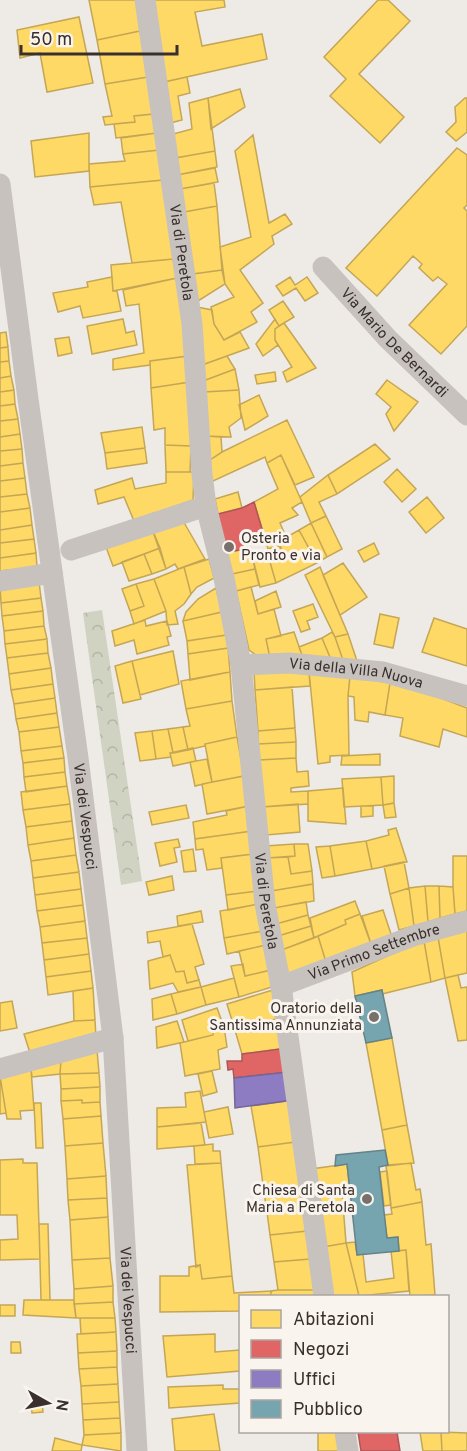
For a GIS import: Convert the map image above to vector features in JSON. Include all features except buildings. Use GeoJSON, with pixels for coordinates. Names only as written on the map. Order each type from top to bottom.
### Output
{"type":"FeatureCollection","features":[{"type":"Feature","properties":{"kind":"street","name":"Via di Peretola"},"geometry":{"type":"LineString","coordinates":[[145,0],[192,324],[206,506],[224,578],[241,665],[265,904],[281,986],[324,1295]]}},
{"type":"Feature","properties":{"kind":"street","name":"Via dei Vespucci"},"geometry":{"type":"LineString","coordinates":[[0,184],[78,758],[113,1038],[137,1451]]}},
{"type":"Feature","properties":{"kind":"street","name":"Via Mario De Bernardi"},"geometry":{"type":"LineString","coordinates":[[323,267],[388,339],[467,415]]}},
{"type":"Feature","properties":{"kind":"street"},"geometry":{"type":"LineString","coordinates":[[71,550],[206,506]]}},
{"type":"Feature","properties":{"kind":"street"},"geometry":{"type":"LineString","coordinates":[[0,581],[52,573]]}},
{"type":"Feature","properties":{"kind":"street","name":"Via della Villa Nuova"},"geometry":{"type":"LineString","coordinates":[[241,665],[289,663],[383,672],[467,696]]}},
{"type":"Feature","properties":{"kind":"street","name":"Via Primo Settembre"},"geometry":{"type":"LineString","coordinates":[[281,986],[416,935],[467,921]]}},
{"type":"Feature","properties":{"kind":"street"},"geometry":{"type":"LineString","coordinates":[[0,1069],[113,1038]]}},
{"type":"Feature","properties":{"kind":"street"},"geometry":{"type":"LineString","coordinates":[[345,1433],[348,1451]]}},
{"type":"Feature","properties":{"kind":"green space"},"geometry":{"type":"Polygon","coordinates":[[[102,610],[142,881],[121,885],[83,613],[102,610]]]}},
{"type":"Feature","properties":{"kind":"place","name":"Osteria Pronto e via"},"geometry":{"type":"Point","coordinates":[229,547]}},
{"type":"Feature","properties":{"kind":"place","name":"Oratorio della Santissima Annunziata"},"geometry":{"type":"Point","coordinates":[374,1017]}},
{"type":"Feature","properties":{"kind":"place","name":"Chiesa di Santa Maria a Peretola"},"geometry":{"type":"Point","coordinates":[367,1199]}}]}
